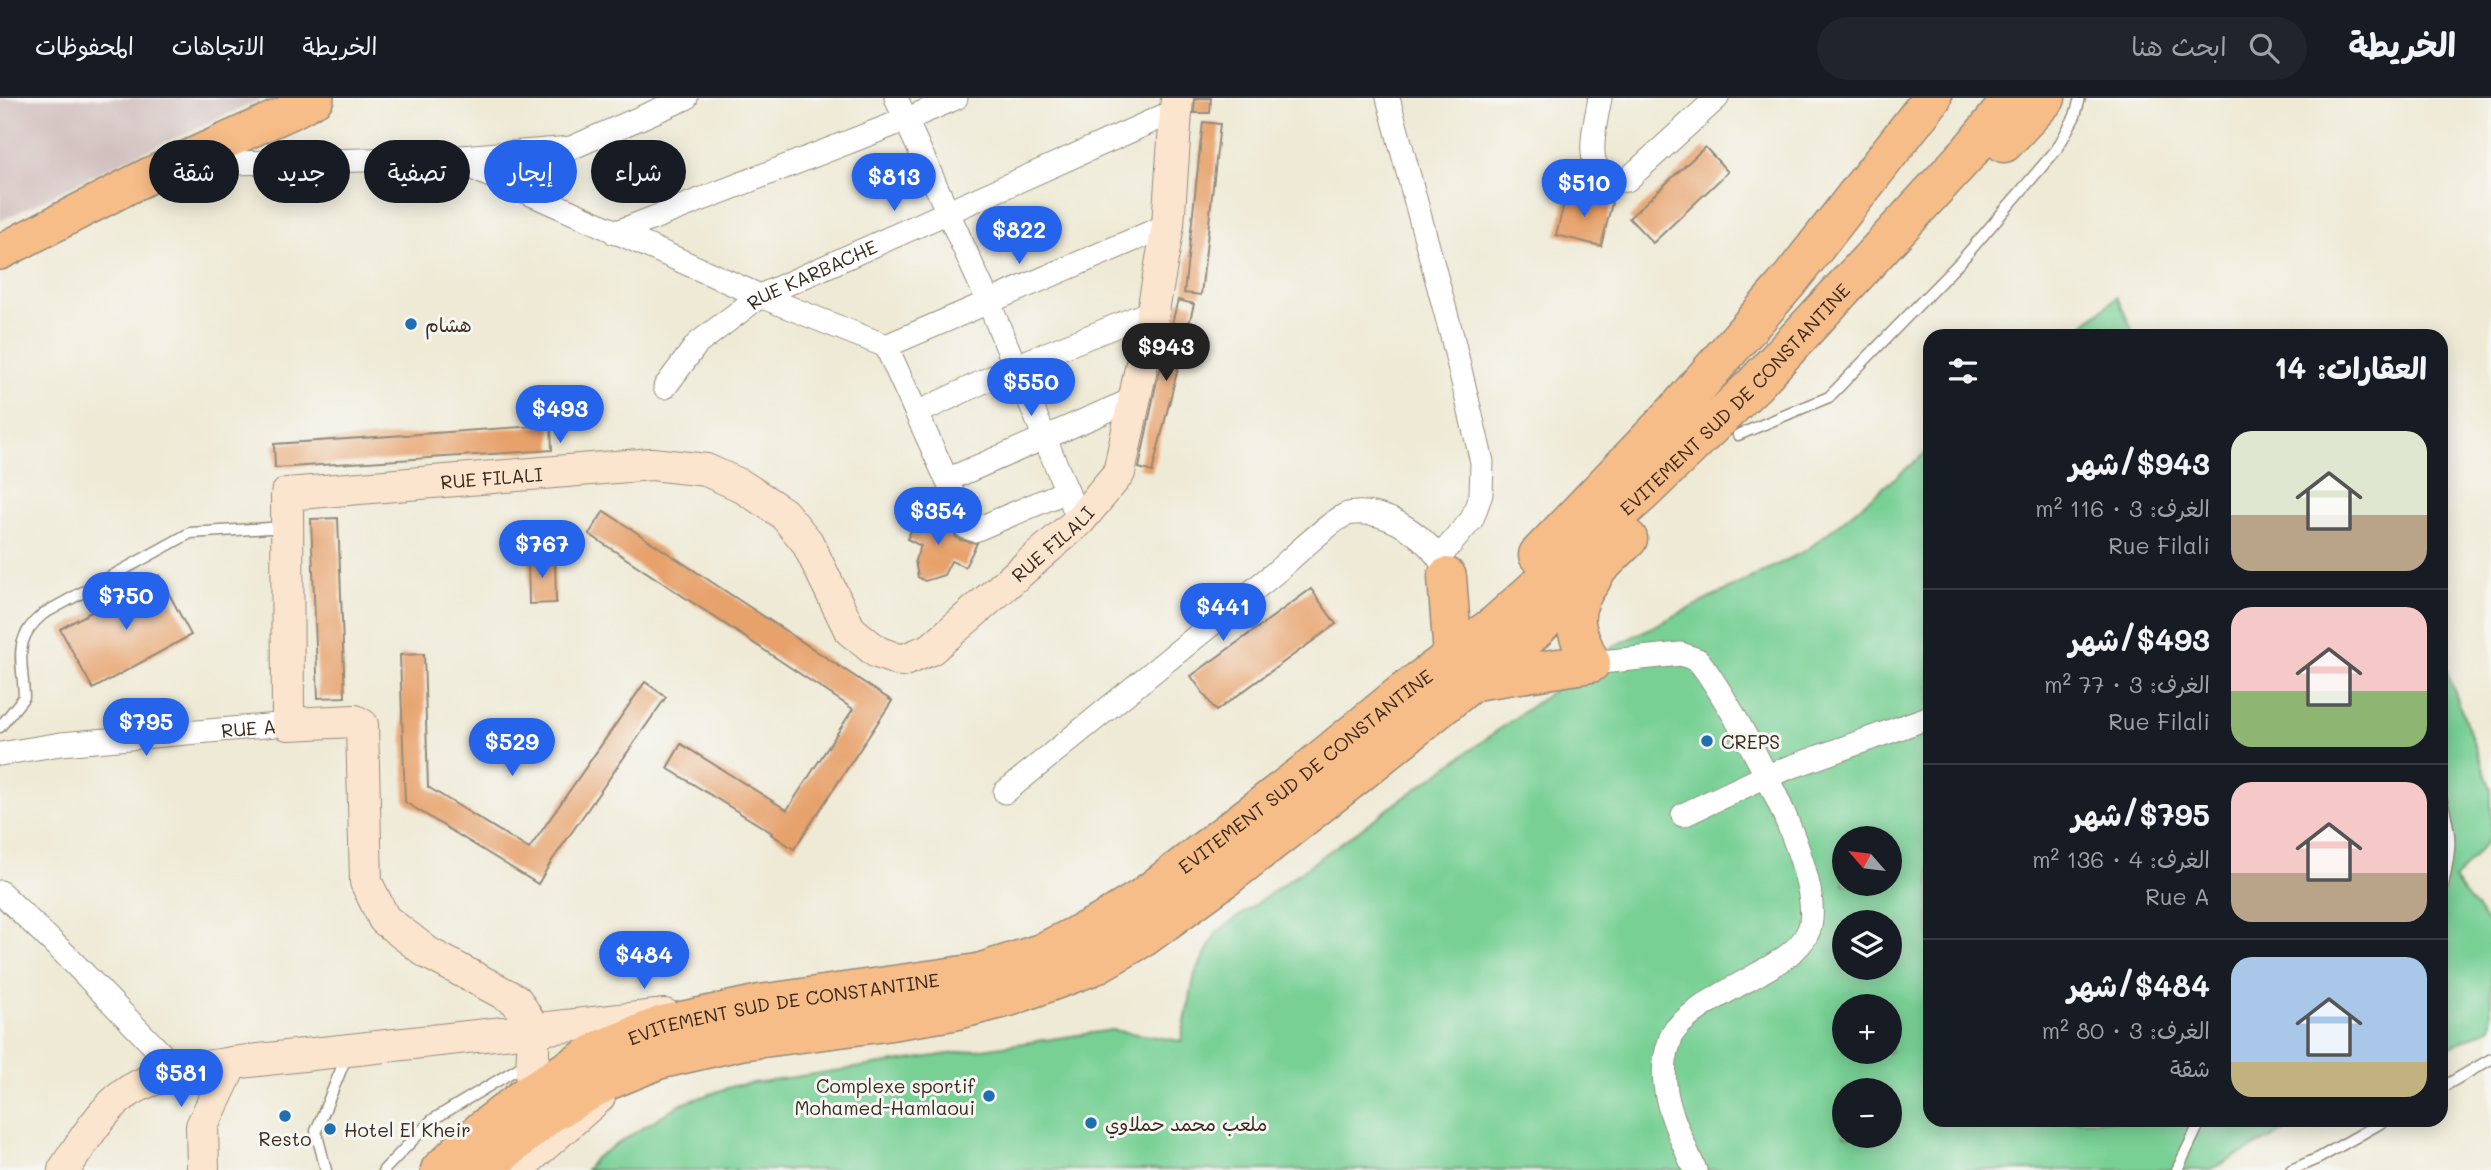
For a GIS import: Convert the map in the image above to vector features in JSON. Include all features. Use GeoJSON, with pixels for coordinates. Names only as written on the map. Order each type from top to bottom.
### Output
{"type":"FeatureCollection","features":[{"type":"Feature","properties":{"kind":"highway"},"geometry":{"type":"LineString","coordinates":[[1400,695],[1678,410],[1789,281],[1932,98]]}},
{"type":"Feature","properties":{"kind":"highway","name":"EVITEMENT SUD DE CONSTANTINE"},"geometry":{"type":"LineString","coordinates":[[440,1170],[532,1076],[663,1025],[760,1004],[978,973],[1041,953],[1101,923],[1142,898],[1307,772],[1400,695],[1496,624],[1643,492],[1755,384],[1969,152],[2013,98]]}},
{"type":"Feature","properties":{"kind":"highway","name":"EVITEMENT SUD DE CONSTANTINE"},"geometry":{"type":"LineString","coordinates":[[482,1170],[549,1114],[620,1076],[658,1060],[740,1041],[953,1011],[1009,997],[1093,967],[1144,937],[1225,878],[1531,634],[1698,475],[1801,371],[2046,98]]}},
{"type":"Feature","properties":{"kind":"highway"},"geometry":{"type":"LineString","coordinates":[[1473,681],[1591,663],[1574,622],[1575,611],[1583,591],[1608,558]]}},
{"type":"Feature","properties":{"kind":"highway"},"geometry":{"type":"LineString","coordinates":[[1443,567],[1468,604],[1491,604]]}},
{"type":"Feature","properties":{"kind":"highway"},"geometry":{"type":"LineString","coordinates":[[1443,567],[1452,643]]}},
{"type":"Feature","properties":{"kind":"main road"},"geometry":{"type":"LineString","coordinates":[[227,140],[316,98]]}},
{"type":"Feature","properties":{"kind":"main road"},"geometry":{"type":"LineString","coordinates":[[0,251],[149,176]]}},
{"type":"Feature","properties":{"kind":"street"},"geometry":{"type":"LineString","coordinates":[[470,156],[571,148],[686,98]]}},
{"type":"Feature","properties":{"kind":"street"},"geometry":{"type":"LineString","coordinates":[[896,98],[989,303],[1079,521]]}},
{"type":"Feature","properties":{"kind":"street"},"geometry":{"type":"LineString","coordinates":[[615,233],[956,98]]}},
{"type":"Feature","properties":{"kind":"street"},"geometry":{"type":"LineString","coordinates":[[1005,792],[1347,514],[1378,515],[1409,528],[1443,567],[1472,519],[1481,494],[1482,462],[1452,336],[1388,98]]}},
{"type":"Feature","properties":{"kind":"street"},"geometry":{"type":"LineString","coordinates":[[1600,98],[1592,160],[1596,169],[1605,177],[1616,181],[1627,180],[1717,98]]}},
{"type":"Feature","properties":{"kind":"street","name":"RUE KARBACHE"},"geometry":{"type":"LineString","coordinates":[[664,387],[697,344],[760,296],[948,213],[1177,104]]}},
{"type":"Feature","properties":{"kind":"street","name":"RUE FILALI"},"geometry":{"type":"LineString","coordinates":[[288,724],[286,497],[289,493],[652,464],[706,470],[740,485],[783,513],[807,542],[850,630],[877,652],[902,662],[931,649],[1079,521],[1119,473],[1168,225],[1177,104]]}},
{"type":"Feature","properties":{"kind":"street"},"geometry":{"type":"LineString","coordinates":[[239,163],[364,160]]}},
{"type":"Feature","properties":{"kind":"street"},"geometry":{"type":"LineString","coordinates":[[470,167],[760,296],[886,346],[966,527],[975,530],[1067,491]]}},
{"type":"Feature","properties":{"kind":"street"},"geometry":{"type":"LineString","coordinates":[[886,346],[1168,225]]}},
{"type":"Feature","properties":{"kind":"street"},"geometry":{"type":"LineString","coordinates":[[917,413],[1016,366],[1153,311]]}},
{"type":"Feature","properties":{"kind":"street"},"geometry":{"type":"LineString","coordinates":[[947,480],[1134,399]]}},
{"type":"Feature","properties":{"kind":"street"},"geometry":{"type":"LineString","coordinates":[[1591,663],[1681,654],[1698,660],[1766,776],[1790,828],[1804,867],[1812,925],[1806,938],[1778,961],[1705,1005],[1673,1031],[1663,1061],[1665,1087],[1674,1121],[1695,1170]]}},
{"type":"Feature","properties":{"kind":"street"},"geometry":{"type":"LineString","coordinates":[[1683,816],[1766,776],[1923,720]]}},
{"type":"Feature","properties":{"kind":"street"},"geometry":{"type":"LineString","coordinates":[[288,724],[355,721],[362,724],[366,882],[384,919],[428,953],[516,1000],[534,1029],[532,1076]]}},
{"type":"Feature","properties":{"kind":"street","name":"RUE A"},"geometry":{"type":"LineString","coordinates":[[0,754],[61,744],[288,724]]}},
{"type":"Feature","properties":{"kind":"street"},"geometry":{"type":"LineString","coordinates":[[0,892],[65,954],[178,1072]]}},
{"type":"Feature","properties":{"kind":"street"},"geometry":{"type":"LineString","coordinates":[[64,1170],[89,1132],[110,1107],[132,1090],[178,1072],[349,1049],[760,1004]]}},
{"type":"Feature","properties":{"kind":"street"},"geometry":{"type":"LineString","coordinates":[[203,1170],[202,1126],[232,1063]]}},
{"type":"Feature","properties":{"kind":"street"},"geometry":{"type":"LineString","coordinates":[[516,1170],[620,1076]]}},
{"type":"Feature","properties":{"kind":"lane"},"geometry":{"type":"LineString","coordinates":[[1738,435],[1829,397],[1961,261],[2057,149],[2075,116],[2080,98]]}},
{"type":"Feature","properties":{"kind":"lane"},"geometry":{"type":"LineString","coordinates":[[0,727],[24,697],[20,645],[30,625],[43,614],[190,533],[286,527]]}},
{"type":"Feature","properties":{"kind":"lane"},"geometry":{"type":"LineString","coordinates":[[2448,820],[2451,848],[2448,862]]}},
{"type":"Feature","properties":{"kind":"lane"},"geometry":{"type":"LineString","coordinates":[[326,1170],[316,1131],[349,1049]]}},
{"type":"Feature","properties":{"kind":"lane"},"geometry":{"type":"LineString","coordinates":[[2448,1084],[2491,1059]]}},
{"type":"Feature","properties":{"kind":"lane"},"geometry":{"type":"LineString","coordinates":[[384,1170],[432,1119],[532,1076]]}},
{"type":"Feature","properties":{"kind":"lane"},"geometry":{"type":"LineString","coordinates":[[2176,1170],[2198,1127]]}},
{"type":"Feature","properties":{"kind":"lane"},"geometry":{"type":"LineString","coordinates":[[2291,1170],[2319,1158],[2373,1127]]}},
{"type":"Feature","properties":{"kind":"shaded area"},"geometry":{"type":"Polygon","coordinates":[[[0,98],[264,98],[170,140],[149,140],[149,149],[0,221],[0,98]]]}},
{"type":"Feature","properties":{"kind":"green space"},"geometry":{"type":"Polygon","coordinates":[[[2117,297],[2132,329],[2078,329],[2117,297]]]}},
{"type":"Feature","properties":{"kind":"green space","name":"CREPS"},"geometry":{"type":"Polygon","coordinates":[[[1923,455],[1923,1127],[2293,1127],[2209,1170],[586,1170],[595,1158],[679,1105],[733,1086],[1112,1030],[1181,1041],[1195,974],[1217,932],[1618,644],[1807,550],[1923,455]]]}},
{"type":"Feature","properties":{"kind":"green space"},"geometry":{"type":"Polygon","coordinates":[[[2448,675],[2491,789],[2491,837],[2454,880],[2491,927],[2491,1027],[2448,1048],[2448,675]]]}},
{"type":"Feature","properties":{"kind":"building"},"geometry":{"type":"Polygon","coordinates":[[[1195,98],[1211,98],[1210,113],[1194,113],[1195,98]]]}},
{"type":"Feature","properties":{"kind":"building"},"geometry":{"type":"Polygon","coordinates":[[[1203,122],[1220,124],[1201,295],[1184,293],[1203,122]]]}},
{"type":"Feature","properties":{"kind":"building"},"geometry":{"type":"Polygon","coordinates":[[[1705,147],[1728,172],[1653,243],[1629,218],[1705,147]]]}},
{"type":"Feature","properties":{"kind":"building"},"geometry":{"type":"Polygon","coordinates":[[[1567,192],[1612,203],[1601,246],[1556,235],[1567,192]]]}},
{"type":"Feature","properties":{"kind":"building"},"geometry":{"type":"Polygon","coordinates":[[[1178,300],[1194,304],[1152,472],[1139,468],[1156,385],[1178,300]]]}},
{"type":"Feature","properties":{"kind":"building"},"geometry":{"type":"Polygon","coordinates":[[[551,425],[552,450],[275,468],[274,444],[551,425]]]}},
{"type":"Feature","properties":{"kind":"building"},"geometry":{"type":"Polygon","coordinates":[[[921,510],[950,524],[956,537],[961,540],[977,543],[965,567],[951,561],[944,575],[925,581],[918,577],[915,560],[921,546],[907,539],[921,510]]]}},
{"type":"Feature","properties":{"kind":"building"},"geometry":{"type":"Polygon","coordinates":[[[604,511],[892,701],[794,849],[667,768],[681,744],[787,810],[853,709],[589,534],[604,511]]]}},
{"type":"Feature","properties":{"kind":"building"},"geometry":{"type":"Polygon","coordinates":[[[338,518],[345,697],[318,698],[311,519],[338,518]]]}},
{"type":"Feature","properties":{"kind":"building"},"geometry":{"type":"Polygon","coordinates":[[[555,555],[556,603],[529,604],[528,556],[555,555]]]}},
{"type":"Feature","properties":{"kind":"building"},"geometry":{"type":"Polygon","coordinates":[[[159,575],[191,635],[93,689],[60,629],[159,575]]]}},
{"type":"Feature","properties":{"kind":"building"},"geometry":{"type":"Polygon","coordinates":[[[1311,589],[1336,624],[1216,711],[1191,676],[1311,589]]]}},
{"type":"Feature","properties":{"kind":"building"},"geometry":{"type":"Polygon","coordinates":[[[424,654],[428,787],[529,849],[645,682],[666,697],[538,884],[405,802],[400,655],[424,654]]]}},
{"type":"Feature","properties":{"kind":"place","name":"هشام"},"geometry":{"type":"Point","coordinates":[411,324]}},
{"type":"Feature","properties":{"kind":"place","name":"CREPS"},"geometry":{"type":"Point","coordinates":[1707,741]}},
{"type":"Feature","properties":{"kind":"place","name":"Complexe sportif Mohamed-Hamlaoui"},"geometry":{"type":"Point","coordinates":[989,1096]}},
{"type":"Feature","properties":{"kind":"place","name":"Resto"},"geometry":{"type":"Point","coordinates":[285,1116]}},
{"type":"Feature","properties":{"kind":"place","name":"ملعب محمد حملاوي"},"geometry":{"type":"Point","coordinates":[1091,1123]}},
{"type":"Feature","properties":{"kind":"place","name":"Hotel El Kheir"},"geometry":{"type":"Point","coordinates":[330,1129]}}]}
